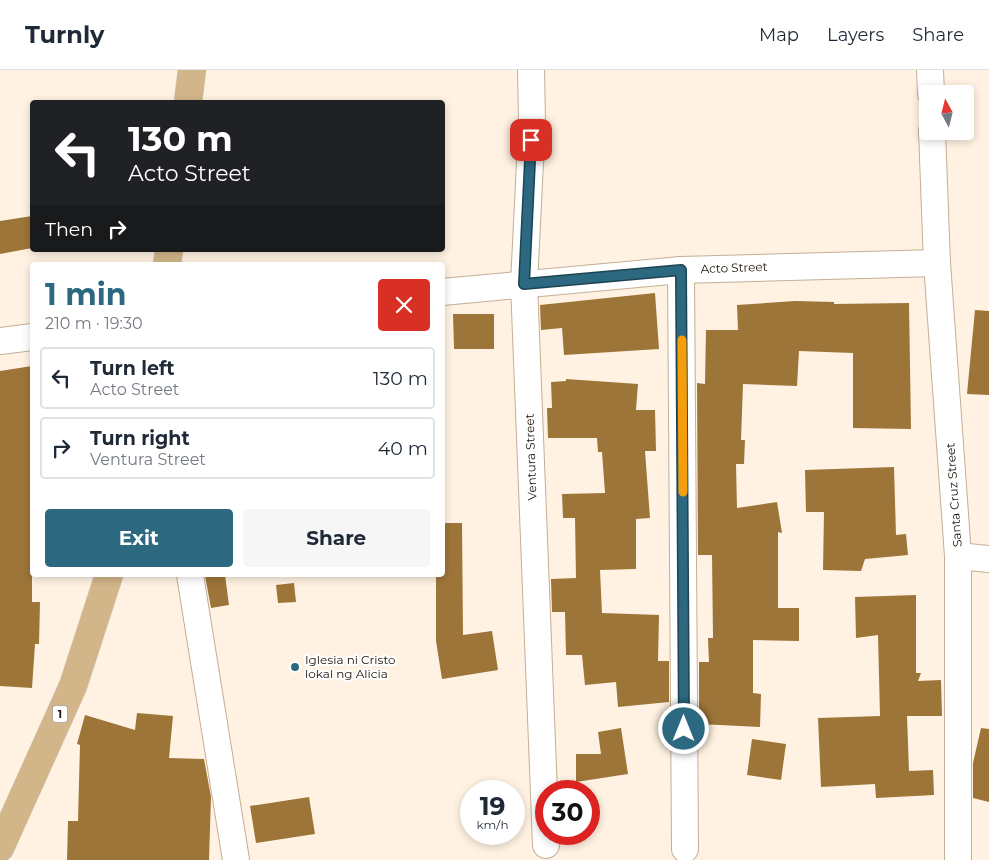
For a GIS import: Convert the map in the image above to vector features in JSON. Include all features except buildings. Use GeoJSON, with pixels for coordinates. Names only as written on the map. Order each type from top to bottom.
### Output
{"type":"FeatureCollection","features":[{"type":"Feature","properties":{"kind":"main road"},"geometry":{"type":"LineString","coordinates":[[188,100],[192,70]]}},
{"type":"Feature","properties":{"kind":"main road","name":"1"},"geometry":{"type":"LineString","coordinates":[[0,848],[73,686],[108,577]]}},
{"type":"Feature","properties":{"kind":"street","name":"Ventura Street"},"geometry":{"type":"LineString","coordinates":[[531,70],[532,122],[524,284],[543,780]]}},
{"type":"Feature","properties":{"kind":"street"},"geometry":{"type":"LineString","coordinates":[[930,70],[931,85]]}},
{"type":"Feature","properties":{"kind":"street","name":"Santa Cruz Street"},"geometry":{"type":"LineString","coordinates":[[932,140],[937,263],[958,556],[958,860]]}},
{"type":"Feature","properties":{"kind":"street","name":"Acto Street"},"geometry":{"type":"LineString","coordinates":[[445,292],[681,270],[937,263]]}},
{"type":"Feature","properties":{"kind":"street"},"geometry":{"type":"LineString","coordinates":[[681,270],[685,849]]}},
{"type":"Feature","properties":{"kind":"street"},"geometry":{"type":"LineString","coordinates":[[0,341],[30,337]]}},
{"type":"Feature","properties":{"kind":"street"},"geometry":{"type":"LineString","coordinates":[[958,556],[989,560]]}},
{"type":"Feature","properties":{"kind":"street"},"geometry":{"type":"LineString","coordinates":[[190,577],[236,860]]}},
{"type":"Feature","properties":{"kind":"slow traffic"},"geometry":{"type":"LineString","coordinates":[[682,340],[683,492]]}},
{"type":"Feature","properties":{"kind":"place","name":"Iglesia ni Cristo lokal ng Alicia"},"geometry":{"type":"Point","coordinates":[295,667]}},
{"type":"Feature","properties":{"kind":"route"},"geometry":{"type":"LineString","coordinates":[[531,140],[524,284],[681,270],[684,729]]}}]}
